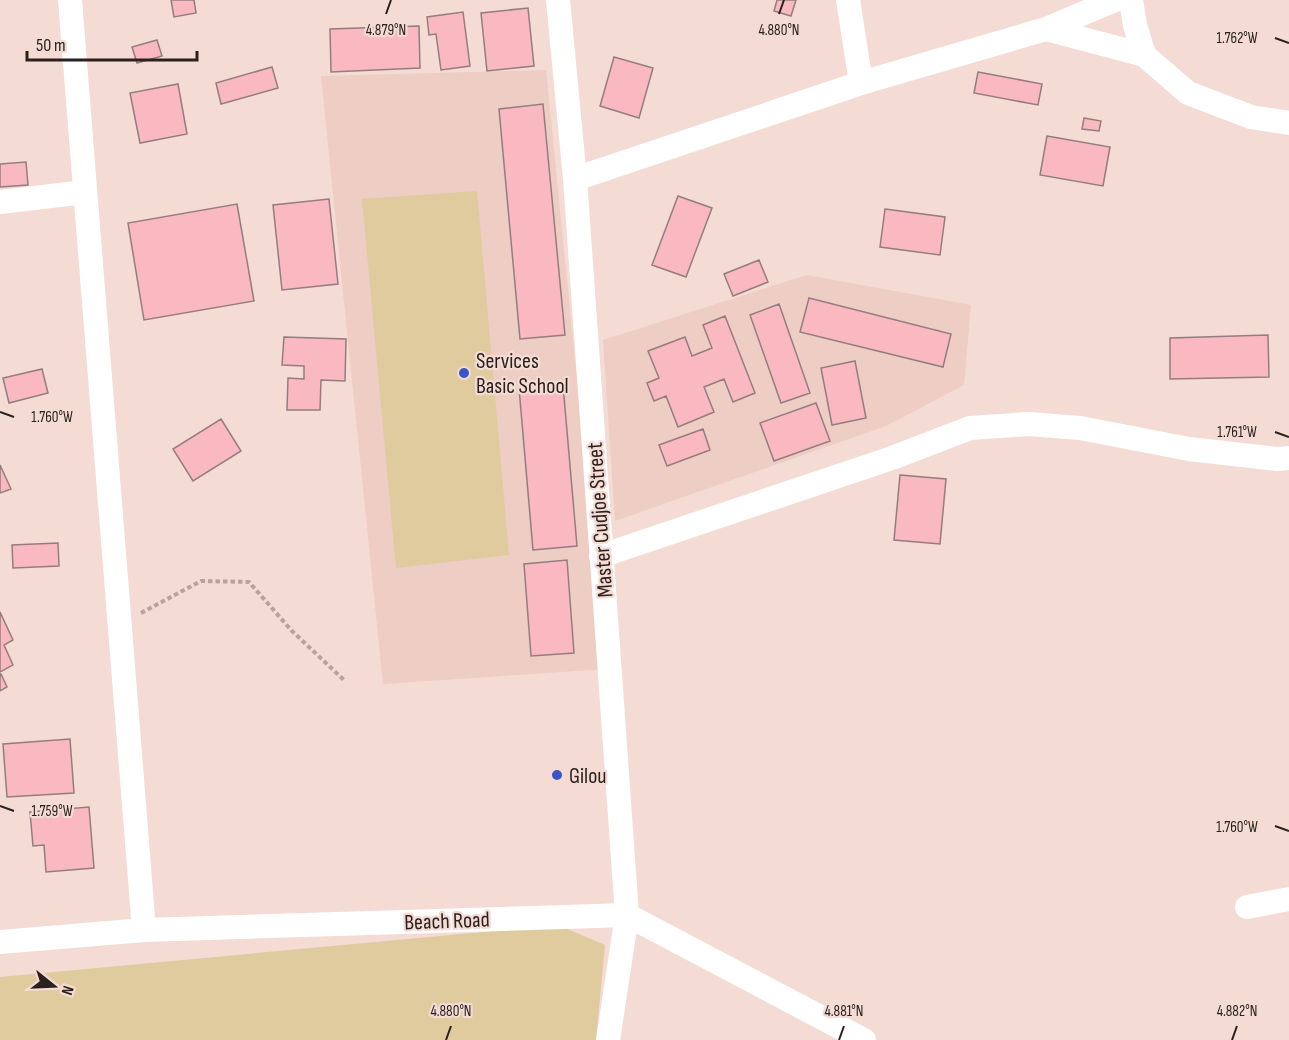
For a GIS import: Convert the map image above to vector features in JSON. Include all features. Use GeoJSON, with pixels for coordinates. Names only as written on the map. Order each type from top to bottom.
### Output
{"type":"FeatureCollection","features":[{"type":"Feature","properties":{"kind":"street"},"geometry":{"type":"LineString","coordinates":[[70,0],[144,930]]}},
{"type":"Feature","properties":{"kind":"street","name":"Master Cudjoe Street"},"geometry":{"type":"LineString","coordinates":[[558,0],[575,179],[627,915],[608,1040]]}},
{"type":"Feature","properties":{"kind":"street"},"geometry":{"type":"LineString","coordinates":[[848,0],[861,83]]}},
{"type":"Feature","properties":{"kind":"street"},"geometry":{"type":"LineString","coordinates":[[575,179],[861,83],[1046,29],[1115,0]]}},
{"type":"Feature","properties":{"kind":"street"},"geometry":{"type":"LineString","coordinates":[[1131,0],[1144,55]]}},
{"type":"Feature","properties":{"kind":"street"},"geometry":{"type":"LineString","coordinates":[[1046,29],[1144,55],[1188,93],[1251,117],[1289,123]]}},
{"type":"Feature","properties":{"kind":"street"},"geometry":{"type":"LineString","coordinates":[[0,202],[85,192]]}},
{"type":"Feature","properties":{"kind":"street"},"geometry":{"type":"LineString","coordinates":[[602,556],[892,458],[970,428],[1029,424],[1060,426],[1188,449],[1277,459],[1289,458]]}},
{"type":"Feature","properties":{"kind":"street"},"geometry":{"type":"LineString","coordinates":[[1247,907],[1289,899]]}},
{"type":"Feature","properties":{"kind":"street","name":"Beach Road"},"geometry":{"type":"LineString","coordinates":[[0,942],[144,930],[627,915],[864,1040]]}},
{"type":"Feature","properties":{"kind":"path"},"geometry":{"type":"LineString","coordinates":[[120,624],[201,581],[249,582],[292,630],[345,681]]}},
{"type":"Feature","properties":{"kind":"shaded area","name":"Services Basic School"},"geometry":{"type":"Polygon","coordinates":[[[546,70],[606,669],[383,684],[321,76],[546,70]]]}},
{"type":"Feature","properties":{"kind":"shaded area"},"geometry":{"type":"Polygon","coordinates":[[[477,191],[509,555],[396,568],[362,199],[477,191]]]}},
{"type":"Feature","properties":{"kind":"shaded area","name":"Services Basic School"},"geometry":{"type":"Polygon","coordinates":[[[807,275],[971,305],[964,385],[886,426],[615,521],[603,340],[807,275]]]}},
{"type":"Feature","properties":{"kind":"shaded area"},"geometry":{"type":"Polygon","coordinates":[[[558,925],[605,945],[596,1040],[0,1040],[0,977],[558,925]]]}},
{"type":"Feature","properties":{"kind":"building"},"geometry":{"type":"Polygon","coordinates":[[[171,0],[194,0],[196,13],[174,17],[171,0]]]}},
{"type":"Feature","properties":{"kind":"building"},"geometry":{"type":"Polygon","coordinates":[[[777,0],[796,0],[791,16],[774,11],[777,0]]]}},
{"type":"Feature","properties":{"kind":"building"},"geometry":{"type":"Polygon","coordinates":[[[528,8],[534,66],[487,71],[481,13],[528,8]]]}},
{"type":"Feature","properties":{"kind":"building"},"geometry":{"type":"Polygon","coordinates":[[[463,12],[470,66],[441,70],[436,34],[429,35],[427,17],[463,12]]]}},
{"type":"Feature","properties":{"kind":"building"},"geometry":{"type":"Polygon","coordinates":[[[419,26],[420,68],[331,72],[330,29],[419,26]]]}},
{"type":"Feature","properties":{"kind":"building"},"geometry":{"type":"Polygon","coordinates":[[[157,40],[162,56],[137,63],[132,47],[157,40]]]}},
{"type":"Feature","properties":{"kind":"building"},"geometry":{"type":"Polygon","coordinates":[[[614,57],[653,68],[639,118],[600,106],[614,57]]]}},
{"type":"Feature","properties":{"kind":"building"},"geometry":{"type":"Polygon","coordinates":[[[272,67],[278,88],[221,104],[216,83],[272,67]]]}},
{"type":"Feature","properties":{"kind":"building"},"geometry":{"type":"Polygon","coordinates":[[[978,72],[1042,84],[1038,105],[974,93],[978,72]]]}},
{"type":"Feature","properties":{"kind":"building"},"geometry":{"type":"Polygon","coordinates":[[[178,84],[187,134],[140,143],[130,93],[178,84]]]}},
{"type":"Feature","properties":{"kind":"building"},"geometry":{"type":"Polygon","coordinates":[[[543,104],[565,335],[520,339],[499,109],[543,104]]]}},
{"type":"Feature","properties":{"kind":"building"},"geometry":{"type":"Polygon","coordinates":[[[1084,118],[1101,121],[1099,131],[1082,129],[1084,118]]]}},
{"type":"Feature","properties":{"kind":"building"},"geometry":{"type":"Polygon","coordinates":[[[1047,136],[1110,147],[1103,186],[1040,175],[1047,136]]]}},
{"type":"Feature","properties":{"kind":"building"},"geometry":{"type":"Polygon","coordinates":[[[26,162],[28,185],[0,187],[0,164],[26,162]]]}},
{"type":"Feature","properties":{"kind":"building"},"geometry":{"type":"Polygon","coordinates":[[[678,196],[712,208],[686,277],[652,265],[678,196]]]}},
{"type":"Feature","properties":{"kind":"building"},"geometry":{"type":"Polygon","coordinates":[[[329,199],[338,284],[282,290],[273,205],[329,199]]]}},
{"type":"Feature","properties":{"kind":"building"},"geometry":{"type":"Polygon","coordinates":[[[237,204],[254,301],[144,320],[128,223],[237,204]]]}},
{"type":"Feature","properties":{"kind":"building"},"geometry":{"type":"Polygon","coordinates":[[[885,209],[945,217],[940,255],[880,247],[885,209]]]}},
{"type":"Feature","properties":{"kind":"building"},"geometry":{"type":"Polygon","coordinates":[[[759,260],[768,282],[733,296],[724,274],[759,260]]]}},
{"type":"Feature","properties":{"kind":"building"},"geometry":{"type":"Polygon","coordinates":[[[809,298],[951,334],[943,367],[800,332],[809,298]]]}},
{"type":"Feature","properties":{"kind":"building"},"geometry":{"type":"Polygon","coordinates":[[[779,304],[810,393],[781,403],[750,315],[779,304]]]}},
{"type":"Feature","properties":{"kind":"building"},"geometry":{"type":"Polygon","coordinates":[[[725,316],[755,393],[733,402],[724,379],[704,387],[714,412],[678,427],[666,396],[654,401],[647,383],[659,378],[648,351],[685,337],[692,356],[712,348],[703,325],[725,316]]]}},
{"type":"Feature","properties":{"kind":"building"},"geometry":{"type":"Polygon","coordinates":[[[1268,335],[1269,377],[1170,379],[1170,338],[1268,335]]]}},
{"type":"Feature","properties":{"kind":"building"},"geometry":{"type":"Polygon","coordinates":[[[284,337],[346,339],[345,381],[321,380],[320,410],[287,410],[288,378],[304,379],[304,366],[282,365],[284,337]]]}},
{"type":"Feature","properties":{"kind":"building"},"geometry":{"type":"Polygon","coordinates":[[[855,361],[866,418],[832,425],[821,368],[855,361]]]}},
{"type":"Feature","properties":{"kind":"building"},"geometry":{"type":"Polygon","coordinates":[[[42,369],[48,393],[9,403],[3,378],[42,369]]]}},
{"type":"Feature","properties":{"kind":"building"},"geometry":{"type":"Polygon","coordinates":[[[563,385],[577,546],[533,550],[519,388],[563,385]]]}},
{"type":"Feature","properties":{"kind":"building"},"geometry":{"type":"Polygon","coordinates":[[[816,403],[830,441],[774,461],[760,423],[816,403]]]}},
{"type":"Feature","properties":{"kind":"building"},"geometry":{"type":"Polygon","coordinates":[[[221,419],[241,451],[193,481],[173,449],[221,419]]]}},
{"type":"Feature","properties":{"kind":"building"},"geometry":{"type":"Polygon","coordinates":[[[703,429],[710,450],[667,466],[659,445],[703,429]]]}},
{"type":"Feature","properties":{"kind":"building"},"geometry":{"type":"Polygon","coordinates":[[[0,465],[11,489],[0,493],[0,465]]]}},
{"type":"Feature","properties":{"kind":"building"},"geometry":{"type":"Polygon","coordinates":[[[900,475],[946,479],[940,544],[894,540],[900,475]]]}},
{"type":"Feature","properties":{"kind":"building"},"geometry":{"type":"Polygon","coordinates":[[[58,543],[59,566],[13,568],[12,545],[58,543]]]}},
{"type":"Feature","properties":{"kind":"building"},"geometry":{"type":"Polygon","coordinates":[[[567,560],[574,653],[531,656],[524,564],[567,560]]]}},
{"type":"Feature","properties":{"kind":"building"},"geometry":{"type":"Polygon","coordinates":[[[0,612],[13,640],[4,645],[13,665],[0,672],[0,612]]]}},
{"type":"Feature","properties":{"kind":"building"},"geometry":{"type":"Polygon","coordinates":[[[0,674],[7,687],[0,691],[0,674]]]}},
{"type":"Feature","properties":{"kind":"building"},"geometry":{"type":"Polygon","coordinates":[[[70,739],[74,793],[7,797],[3,744],[70,739]]]}},
{"type":"Feature","properties":{"kind":"building"},"geometry":{"type":"Polygon","coordinates":[[[89,807],[94,868],[46,872],[44,845],[33,846],[30,812],[89,807]]]}},
{"type":"Feature","properties":{"kind":"place","name":"Services Basic School"},"geometry":{"type":"Point","coordinates":[464,373]}},
{"type":"Feature","properties":{"kind":"place","name":"Gilou"},"geometry":{"type":"Point","coordinates":[557,775]}}]}
